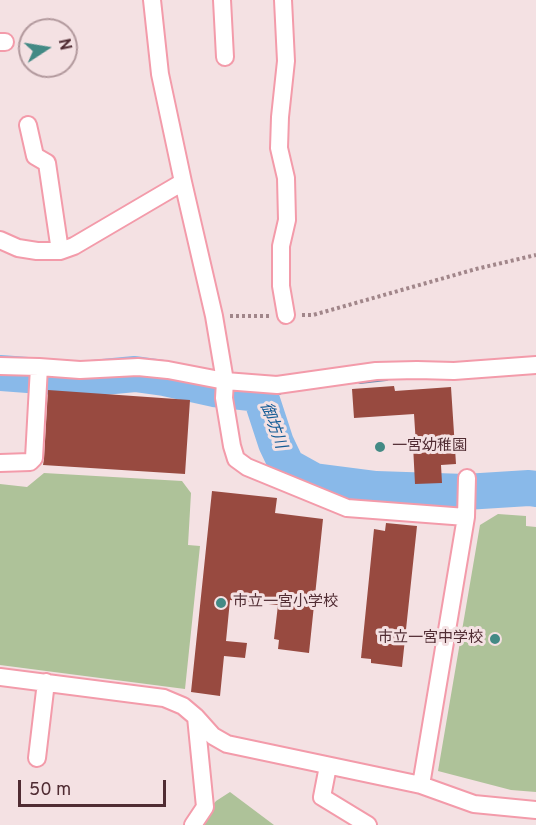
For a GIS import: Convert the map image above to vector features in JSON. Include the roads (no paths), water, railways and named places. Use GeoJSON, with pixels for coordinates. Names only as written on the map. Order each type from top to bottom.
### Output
{"type":"FeatureCollection","features":[{"type":"Feature","properties":{"kind":"street"},"geometry":{"type":"LineString","coordinates":[[152,0],[160,74],[214,316],[232,446],[236,459],[247,467],[347,507],[466,511]]}},
{"type":"Feature","properties":{"kind":"street"},"geometry":{"type":"LineString","coordinates":[[222,0],[225,57]]}},
{"type":"Feature","properties":{"kind":"street"},"geometry":{"type":"LineString","coordinates":[[284,0],[286,61],[279,148],[286,178],[287,220],[280,246],[281,285],[286,315]]}},
{"type":"Feature","properties":{"kind":"street"},"geometry":{"type":"LineString","coordinates":[[28,125],[35,156],[46,163],[60,250]]}},
{"type":"Feature","properties":{"kind":"street"},"geometry":{"type":"LineString","coordinates":[[0,240],[18,248],[37,251],[60,250],[74,246],[183,182]]}},
{"type":"Feature","properties":{"kind":"street"},"geometry":{"type":"LineString","coordinates":[[0,366],[39,373],[138,367],[168,370],[224,388],[277,385],[376,372],[454,371],[536,365]]}},
{"type":"Feature","properties":{"kind":"street"},"geometry":{"type":"LineString","coordinates":[[0,463],[30,462],[34,458],[39,373]]}},
{"type":"Feature","properties":{"kind":"street"},"geometry":{"type":"LineString","coordinates":[[421,785],[466,511],[466,478]]}},
{"type":"Feature","properties":{"kind":"street"},"geometry":{"type":"LineString","coordinates":[[0,677],[164,698],[183,706],[213,736],[227,744],[421,785],[474,804],[536,810]]}},
{"type":"Feature","properties":{"kind":"street"},"geometry":{"type":"LineString","coordinates":[[37,758],[46,682]]}},
{"type":"Feature","properties":{"kind":"street"},"geometry":{"type":"LineString","coordinates":[[193,825],[205,807],[196,717]]}},
{"type":"Feature","properties":{"kind":"street"},"geometry":{"type":"LineString","coordinates":[[328,766],[322,797],[368,825]]}},
{"type":"Feature","properties":{"kind":"street"},"geometry":{"type":"LineString","coordinates":[[513,808],[516,825]]}},
{"type":"Feature","properties":{"kind":"waterway","name":"御坊川"},"geometry":{"type":"LineString","coordinates":[[0,373],[82,379],[135,374],[214,389],[260,394],[276,443],[287,466],[314,481],[376,489],[465,492],[536,489]]}},
{"type":"Feature","properties":{"kind":"waterway"},"geometry":{"type":"LineString","coordinates":[[360,381],[386,378]]}},
{"type":"Feature","properties":{"kind":"waterway"},"geometry":{"type":"LineString","coordinates":[[260,394],[279,392]]}},
{"type":"Feature","properties":{"kind":"place","name":"一宮幼稚園"},"geometry":{"type":"Point","coordinates":[380,447]}},
{"type":"Feature","properties":{"kind":"place","name":"市立一宮小学校"},"geometry":{"type":"Point","coordinates":[221,603]}},
{"type":"Feature","properties":{"kind":"place","name":"市立一宮中学校"},"geometry":{"type":"Point","coordinates":[495,639]}}]}
